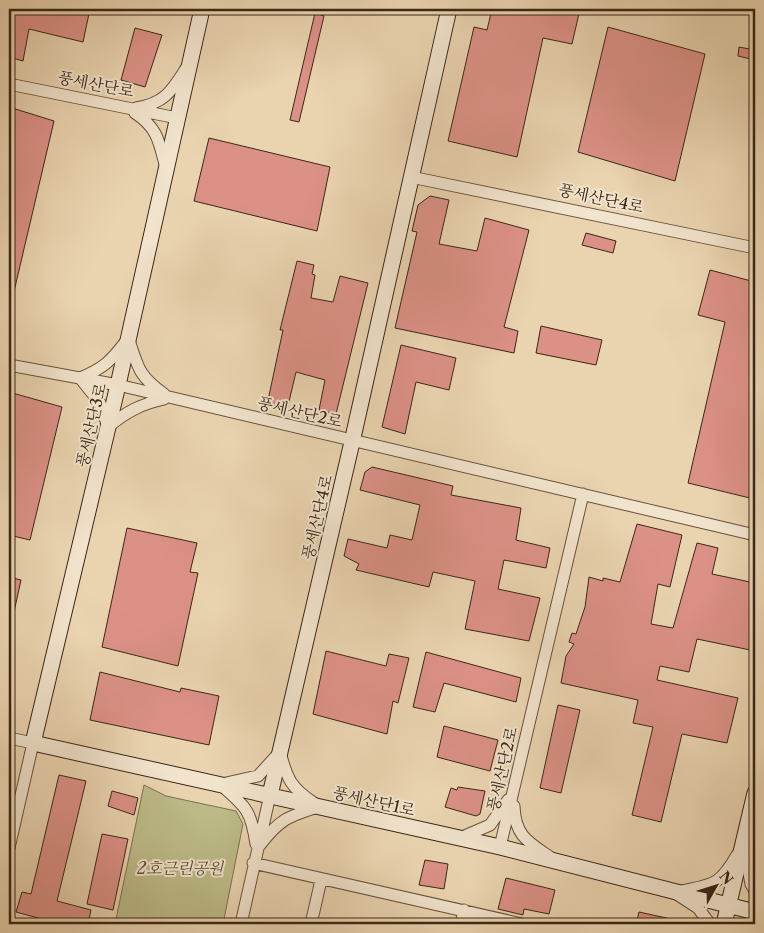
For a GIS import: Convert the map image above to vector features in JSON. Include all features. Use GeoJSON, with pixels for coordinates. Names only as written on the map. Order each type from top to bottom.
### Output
{"type":"FeatureCollection","features":[{"type":"Feature","properties":{"kind":"street","name":"풍세산단3로"},"geometry":{"type":"LineString","coordinates":[[9,848],[118,385],[202,9]]}},
{"type":"Feature","properties":{"kind":"street","name":"풍세산단4로"},"geometry":{"type":"LineString","coordinates":[[241,924],[253,863],[352,442],[449,9]]}},
{"type":"Feature","properties":{"kind":"street"},"geometry":{"type":"LineString","coordinates":[[130,109],[161,101],[172,90],[189,63]]}},
{"type":"Feature","properties":{"kind":"street","name":"풍세산단로"},"geometry":{"type":"LineString","coordinates":[[9,84],[177,118]]}},
{"type":"Feature","properties":{"kind":"street"},"geometry":{"type":"LineString","coordinates":[[130,109],[148,121],[154,129],[166,168]]}},
{"type":"Feature","properties":{"kind":"street","name":"풍세산단4로"},"geometry":{"type":"LineString","coordinates":[[411,177],[755,248]]}},
{"type":"Feature","properties":{"kind":"street"},"geometry":{"type":"LineString","coordinates":[[128,338],[110,362],[99,370],[80,378],[100,403],[108,427],[131,409],[145,403],[169,398]]}},
{"type":"Feature","properties":{"kind":"street"},"geometry":{"type":"LineString","coordinates":[[128,338],[138,369],[146,381],[169,398]]}},
{"type":"Feature","properties":{"kind":"street","name":"풍세산단2로"},"geometry":{"type":"LineString","coordinates":[[9,366],[118,385],[352,442],[755,535]]}},
{"type":"Feature","properties":{"kind":"street","name":"풍세산단2로"},"geometry":{"type":"LineString","coordinates":[[500,847],[583,494]]}},
{"type":"Feature","properties":{"kind":"street","name":"풍세산단1로"},"geometry":{"type":"LineString","coordinates":[[9,738],[500,847],[755,912]]}},
{"type":"Feature","properties":{"kind":"street"},"geometry":{"type":"LineString","coordinates":[[220,784],[244,781],[258,776],[280,752],[291,784],[298,792],[320,807]]}},
{"type":"Feature","properties":{"kind":"street"},"geometry":{"type":"LineString","coordinates":[[220,784],[248,811],[252,820],[256,850]]}},
{"type":"Feature","properties":{"kind":"street"},"geometry":{"type":"LineString","coordinates":[[460,838],[490,825],[513,792]]}},
{"type":"Feature","properties":{"kind":"street"},"geometry":{"type":"LineString","coordinates":[[513,792],[514,818],[524,839],[556,862]]}},
{"type":"Feature","properties":{"kind":"street"},"geometry":{"type":"LineString","coordinates":[[724,924],[755,793]]}},
{"type":"Feature","properties":{"kind":"street"},"geometry":{"type":"LineString","coordinates":[[256,850],[276,824],[291,815],[320,807]]}},
{"type":"Feature","properties":{"kind":"street"},"geometry":{"type":"LineString","coordinates":[[744,842],[750,884],[755,891]]}},
{"type":"Feature","properties":{"kind":"street"},"geometry":{"type":"LineString","coordinates":[[675,892],[711,885],[721,879],[744,842]]}},
{"type":"Feature","properties":{"kind":"street"},"geometry":{"type":"LineString","coordinates":[[253,863],[321,880],[522,924]]}},
{"type":"Feature","properties":{"kind":"street"},"geometry":{"type":"LineString","coordinates":[[311,924],[321,880]]}},
{"type":"Feature","properties":{"kind":"street"},"geometry":{"type":"LineString","coordinates":[[675,892],[698,908],[710,924]]}},
{"type":"Feature","properties":{"kind":"street"},"geometry":{"type":"LineString","coordinates":[[461,924],[464,910]]}},
{"type":"Feature","properties":{"kind":"street"},"geometry":{"type":"LineString","coordinates":[[744,924],[755,921]]}},
{"type":"Feature","properties":{"kind":"green space","name":"2호근린공원"},"geometry":{"type":"Polygon","coordinates":[[[144,785],[166,796],[236,811],[243,824],[223,924],[115,924],[144,785]]]}},
{"type":"Feature","properties":{"kind":"building"},"geometry":{"type":"Polygon","coordinates":[[[14,9],[90,9],[83,42],[29,29],[23,61],[9,57],[13,25],[9,24],[14,9]]]}},
{"type":"Feature","properties":{"kind":"building"},"geometry":{"type":"Polygon","coordinates":[[[492,9],[580,9],[572,44],[543,38],[517,157],[448,141],[474,27],[487,30],[492,9]]]}},
{"type":"Feature","properties":{"kind":"building"},"geometry":{"type":"Polygon","coordinates":[[[315,13],[324,16],[299,122],[290,120],[315,13]]]}},
{"type":"Feature","properties":{"kind":"building"},"geometry":{"type":"Polygon","coordinates":[[[608,27],[705,54],[675,181],[578,152],[608,27]]]}},
{"type":"Feature","properties":{"kind":"building"},"geometry":{"type":"Polygon","coordinates":[[[135,28],[162,35],[145,87],[121,80],[135,28]]]}},
{"type":"Feature","properties":{"kind":"building"},"geometry":{"type":"Polygon","coordinates":[[[739,47],[755,50],[755,60],[738,56],[739,47]]]}},
{"type":"Feature","properties":{"kind":"building"},"geometry":{"type":"Polygon","coordinates":[[[9,107],[54,121],[12,300],[9,300],[9,107]]]}},
{"type":"Feature","properties":{"kind":"building"},"geometry":{"type":"Polygon","coordinates":[[[209,138],[330,167],[317,231],[194,201],[209,138]]]}},
{"type":"Feature","properties":{"kind":"building"},"geometry":{"type":"Polygon","coordinates":[[[430,196],[449,200],[439,244],[477,251],[485,218],[529,230],[504,327],[518,331],[514,353],[395,328],[417,232],[412,231],[418,205],[430,196]]]}},
{"type":"Feature","properties":{"kind":"building"},"geometry":{"type":"Polygon","coordinates":[[[586,233],[616,241],[613,253],[582,245],[586,233]]]}},
{"type":"Feature","properties":{"kind":"building"},"geometry":{"type":"Polygon","coordinates":[[[297,261],[314,265],[312,274],[315,275],[311,298],[333,302],[340,276],[368,283],[336,414],[319,410],[325,380],[296,372],[287,410],[267,405],[283,330],[280,330],[297,261]]]}},
{"type":"Feature","properties":{"kind":"building"},"geometry":{"type":"Polygon","coordinates":[[[710,270],[755,282],[755,486],[753,485],[750,498],[688,483],[725,322],[698,315],[710,270]]]}},
{"type":"Feature","properties":{"kind":"building"},"geometry":{"type":"Polygon","coordinates":[[[541,326],[602,340],[596,365],[536,353],[541,326]]]}},
{"type":"Feature","properties":{"kind":"building"},"geometry":{"type":"Polygon","coordinates":[[[401,345],[456,358],[449,390],[416,382],[405,434],[382,427],[401,345]]]}},
{"type":"Feature","properties":{"kind":"building"},"geometry":{"type":"Polygon","coordinates":[[[9,392],[62,407],[30,540],[9,535],[9,392]]]}},
{"type":"Feature","properties":{"kind":"building"},"geometry":{"type":"Polygon","coordinates":[[[372,467],[453,486],[451,495],[521,508],[516,540],[550,548],[546,568],[504,560],[498,589],[540,598],[529,641],[465,629],[475,581],[433,572],[429,587],[356,570],[359,564],[344,556],[348,539],[387,548],[390,535],[412,540],[420,505],[360,490],[365,472],[372,467]]]}},
{"type":"Feature","properties":{"kind":"building"},"geometry":{"type":"Polygon","coordinates":[[[637,524],[682,535],[670,587],[658,584],[651,624],[673,628],[697,543],[718,548],[712,574],[755,583],[755,651],[697,639],[689,672],[660,666],[657,680],[738,698],[727,743],[682,734],[661,822],[632,815],[653,727],[633,723],[638,700],[561,683],[566,656],[574,644],[569,642],[572,633],[576,634],[585,607],[589,577],[603,581],[603,578],[620,582],[637,524]]]}},
{"type":"Feature","properties":{"kind":"building"},"geometry":{"type":"Polygon","coordinates":[[[127,528],[197,543],[190,572],[198,573],[178,666],[102,647],[127,528]]]}},
{"type":"Feature","properties":{"kind":"building"},"geometry":{"type":"Polygon","coordinates":[[[9,577],[21,580],[12,621],[9,620],[9,577]]]}},
{"type":"Feature","properties":{"kind":"building"},"geometry":{"type":"Polygon","coordinates":[[[326,651],[386,666],[389,654],[409,658],[398,703],[393,701],[387,734],[313,714],[326,651]]]}},
{"type":"Feature","properties":{"kind":"building"},"geometry":{"type":"Polygon","coordinates":[[[426,652],[521,678],[516,702],[444,683],[435,712],[413,707],[426,652]]]}},
{"type":"Feature","properties":{"kind":"building"},"geometry":{"type":"Polygon","coordinates":[[[100,672],[180,692],[181,688],[219,696],[209,745],[90,720],[100,672]]]}},
{"type":"Feature","properties":{"kind":"building"},"geometry":{"type":"Polygon","coordinates":[[[558,705],[580,710],[561,793],[540,788],[558,705]]]}},
{"type":"Feature","properties":{"kind":"building"},"geometry":{"type":"Polygon","coordinates":[[[444,726],[498,740],[490,771],[437,757],[444,726]]]}},
{"type":"Feature","properties":{"kind":"building"},"geometry":{"type":"Polygon","coordinates":[[[59,775],[86,781],[57,901],[91,910],[88,924],[60,924],[16,912],[22,892],[31,894],[59,775]]]}},
{"type":"Feature","properties":{"kind":"building"},"geometry":{"type":"Polygon","coordinates":[[[458,787],[485,791],[480,814],[476,816],[445,807],[451,788],[457,790],[458,787]]]}},
{"type":"Feature","properties":{"kind":"building"},"geometry":{"type":"Polygon","coordinates":[[[112,791],[138,798],[134,815],[108,806],[112,791]]]}},
{"type":"Feature","properties":{"kind":"building"},"geometry":{"type":"Polygon","coordinates":[[[102,834],[128,839],[113,910],[87,904],[102,834]]]}},
{"type":"Feature","properties":{"kind":"building"},"geometry":{"type":"Polygon","coordinates":[[[425,860],[448,864],[444,889],[419,885],[425,860]]]}},
{"type":"Feature","properties":{"kind":"building"},"geometry":{"type":"Polygon","coordinates":[[[506,878],[555,890],[549,914],[524,909],[523,915],[498,909],[506,878]]]}},
{"type":"Feature","properties":{"kind":"building"},"geometry":{"type":"Polygon","coordinates":[[[639,912],[680,921],[680,924],[636,924],[639,912]]]}}]}
